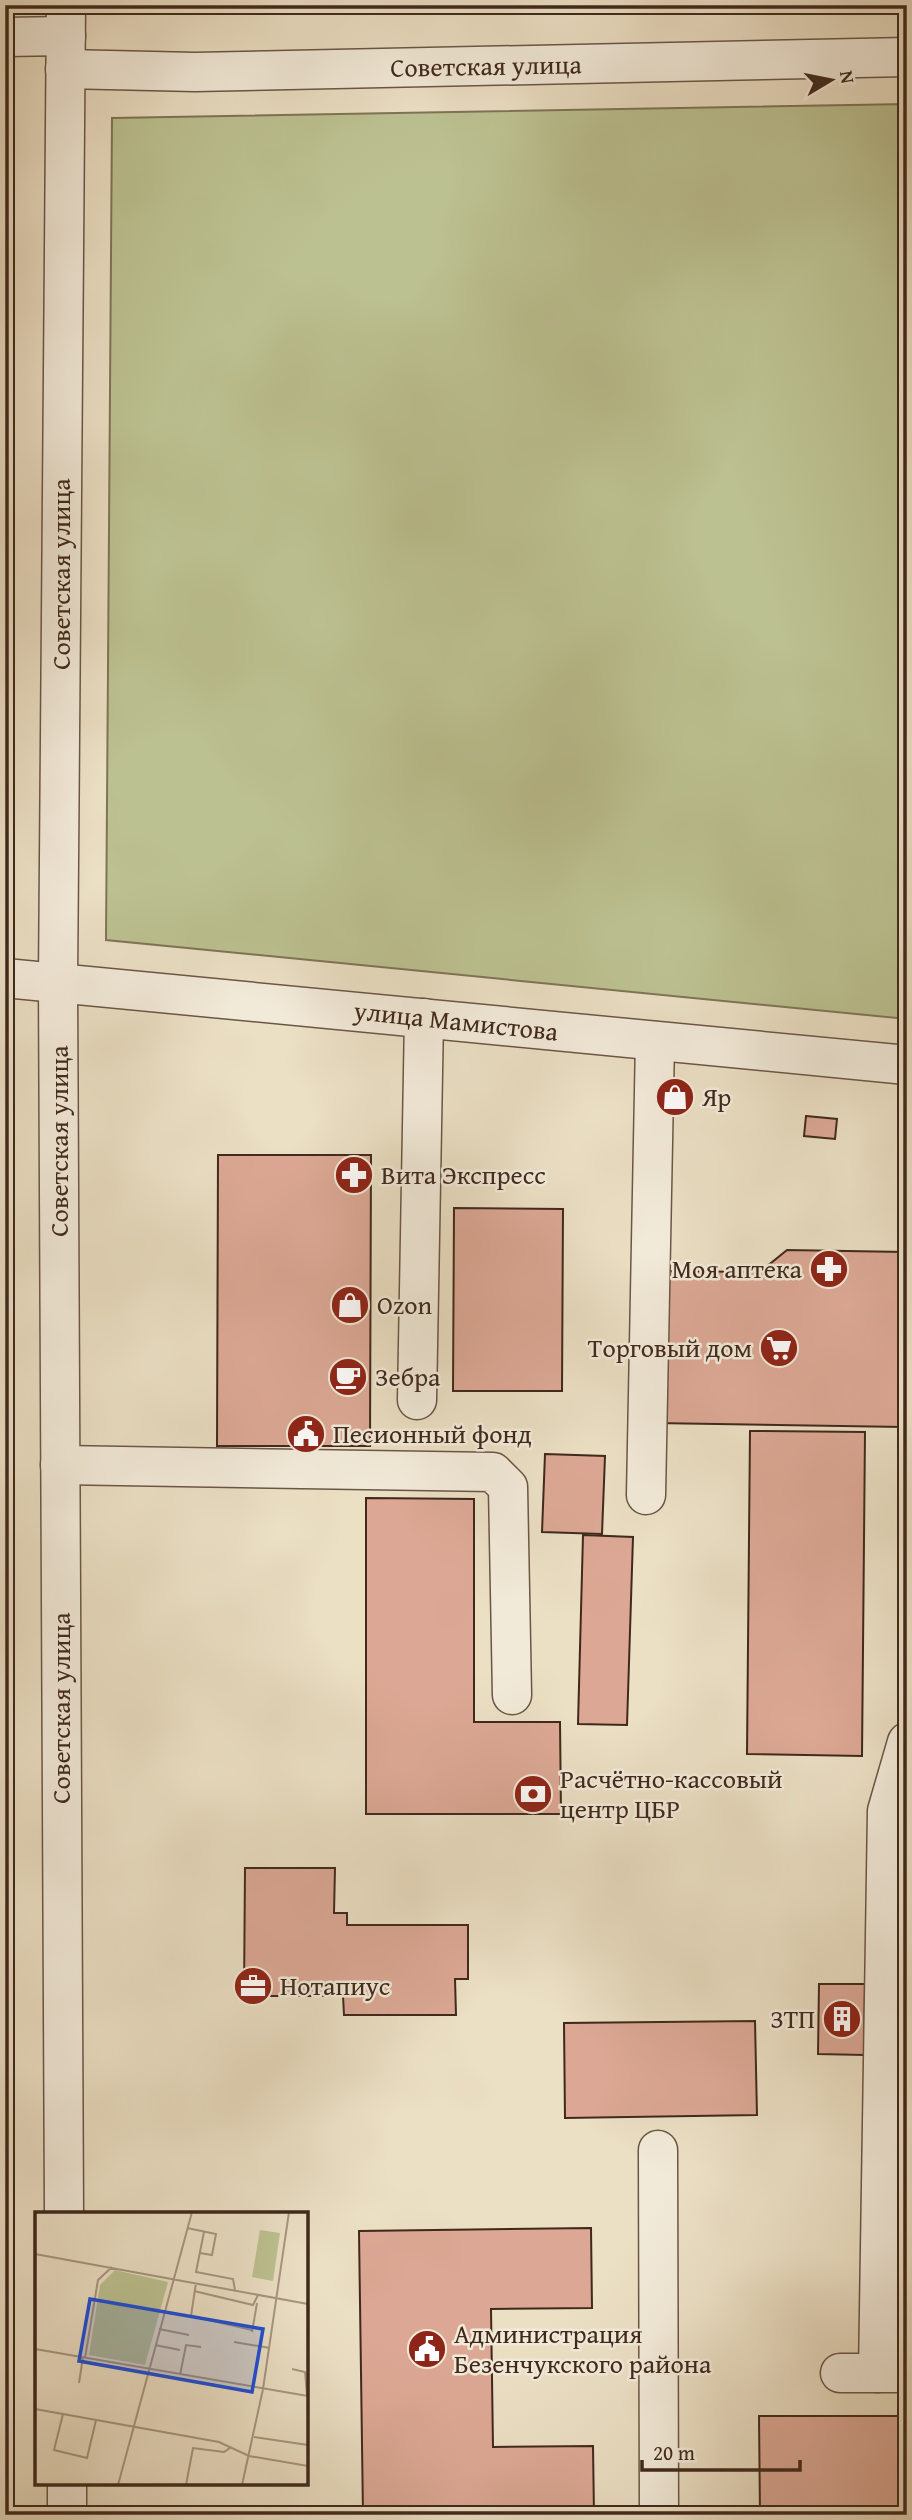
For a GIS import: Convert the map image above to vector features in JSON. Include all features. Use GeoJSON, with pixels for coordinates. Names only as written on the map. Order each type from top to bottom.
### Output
{"type":"FeatureCollection","features":[{"type":"Feature","properties":{"kind":"street"},"geometry":{"type":"LineString","coordinates":[[5,37],[66,37]]}},
{"type":"Feature","properties":{"kind":"street","name":"Советская улица"},"geometry":{"type":"LineString","coordinates":[[64,2212],[58,982],[66,37],[195,72],[907,57]]}},
{"type":"Feature","properties":{"kind":"street","name":"улица Мамистова"},"geometry":{"type":"LineString","coordinates":[[5,978],[907,1065]]}},
{"type":"Feature","properties":{"kind":"street"},"geometry":{"type":"LineString","coordinates":[[417,1400],[424,1018]]}},
{"type":"Feature","properties":{"kind":"street"},"geometry":{"type":"LineString","coordinates":[[646,1494],[655,1041]]}},
{"type":"Feature","properties":{"kind":"street"},"geometry":{"type":"LineString","coordinates":[[60,1465],[493,1472],[508,1487],[512,1695]]}},
{"type":"Feature","properties":{"kind":"street"},"geometry":{"type":"LineString","coordinates":[[840,2373],[892,2372],[887,1811],[907,1742]]}},
{"type":"Feature","properties":{"kind":"street"},"geometry":{"type":"LineString","coordinates":[[658,2150],[659,2515]]}},
{"type":"Feature","properties":{"kind":"street"},"geometry":{"type":"LineString","coordinates":[[67,2485],[67,2515]]}},
{"type":"Feature","properties":{"kind":"green space"},"geometry":{"type":"Polygon","coordinates":[[[907,104],[907,1019],[106,940],[112,118],[907,104]]]}},
{"type":"Feature","properties":{"kind":"building"},"geometry":{"type":"Polygon","coordinates":[[[806,1116],[837,1119],[835,1139],[804,1136],[806,1116]]]}},
{"type":"Feature","properties":{"kind":"building"},"geometry":{"type":"Polygon","coordinates":[[[218,1155],[371,1155],[370,1446],[217,1446],[218,1155]]]}},
{"type":"Feature","properties":{"kind":"building"},"geometry":{"type":"Polygon","coordinates":[[[454,1208],[563,1209],[562,1391],[453,1391],[454,1208]]]}},
{"type":"Feature","properties":{"kind":"building","name":"Торговый дом"},"geometry":{"type":"Polygon","coordinates":[[[787,1250],[905,1252],[903,1427],[654,1423],[656,1271],[760,1272],[787,1250]]]}},
{"type":"Feature","properties":{"kind":"building"},"geometry":{"type":"Polygon","coordinates":[[[750,1431],[865,1432],[862,1756],[747,1754],[750,1431]]]}},
{"type":"Feature","properties":{"kind":"building"},"geometry":{"type":"Polygon","coordinates":[[[545,1454],[605,1456],[602,1534],[542,1532],[545,1454]]]}},
{"type":"Feature","properties":{"kind":"building"},"geometry":{"type":"Polygon","coordinates":[[[366,1498],[474,1499],[474,1722],[560,1722],[561,1814],[366,1814],[366,1498]]]}},
{"type":"Feature","properties":{"kind":"building"},"geometry":{"type":"Polygon","coordinates":[[[583,1535],[633,1537],[627,1725],[578,1724],[583,1535]]]}},
{"type":"Feature","properties":{"kind":"building"},"geometry":{"type":"Polygon","coordinates":[[[245,1868],[335,1868],[334,1913],[347,1913],[347,1925],[468,1925],[468,1979],[455,1979],[456,2015],[344,2015],[343,1996],[244,1996],[245,1868]]]}},
{"type":"Feature","properties":{"kind":"building","name":"ЗТП"},"geometry":{"type":"Polygon","coordinates":[[[819,1984],[865,1984],[864,2055],[818,2054],[819,1984]]]}},
{"type":"Feature","properties":{"kind":"building"},"geometry":{"type":"Polygon","coordinates":[[[755,2021],[757,2115],[565,2118],[564,2023],[755,2021]]]}},
{"type":"Feature","properties":{"kind":"building","name":"Администрация Безенчукского района"},"geometry":{"type":"Polygon","coordinates":[[[591,2228],[592,2308],[491,2309],[493,2447],[593,2446],[594,2515],[363,2515],[359,2231],[591,2228]]]}},
{"type":"Feature","properties":{"kind":"building"},"geometry":{"type":"Polygon","coordinates":[[[759,2416],[907,2416],[907,2515],[760,2515],[759,2416]]]}},
{"type":"Feature","properties":{"kind":"place","name":"Яр"},"geometry":{"type":"Point","coordinates":[675,1097]}},
{"type":"Feature","properties":{"kind":"place","name":"Вита Экспресс"},"geometry":{"type":"Point","coordinates":[354,1175]}},
{"type":"Feature","properties":{"kind":"place","name":"Моя аптека"},"geometry":{"type":"Point","coordinates":[829,1269]}},
{"type":"Feature","properties":{"kind":"place","name":"Ozon"},"geometry":{"type":"Point","coordinates":[350,1305]}},
{"type":"Feature","properties":{"kind":"place","name":"Торговый дом"},"geometry":{"type":"Point","coordinates":[779,1348]}},
{"type":"Feature","properties":{"kind":"place","name":"Зебра"},"geometry":{"type":"Point","coordinates":[348,1377]}},
{"type":"Feature","properties":{"kind":"place","name":"Песионный фонд"},"geometry":{"type":"Point","coordinates":[306,1434]}},
{"type":"Feature","properties":{"kind":"place","name":"Расчётно-кассовый центр ЦБР"},"geometry":{"type":"Point","coordinates":[533,1794]}},
{"type":"Feature","properties":{"kind":"place","name":"Нотапиус"},"geometry":{"type":"Point","coordinates":[253,1986]}},
{"type":"Feature","properties":{"kind":"place","name":"ЗТП"},"geometry":{"type":"Point","coordinates":[842,2019]}},
{"type":"Feature","properties":{"kind":"place","name":"Администрация Безенчукского района"},"geometry":{"type":"Point","coordinates":[427,2349]}}]}
